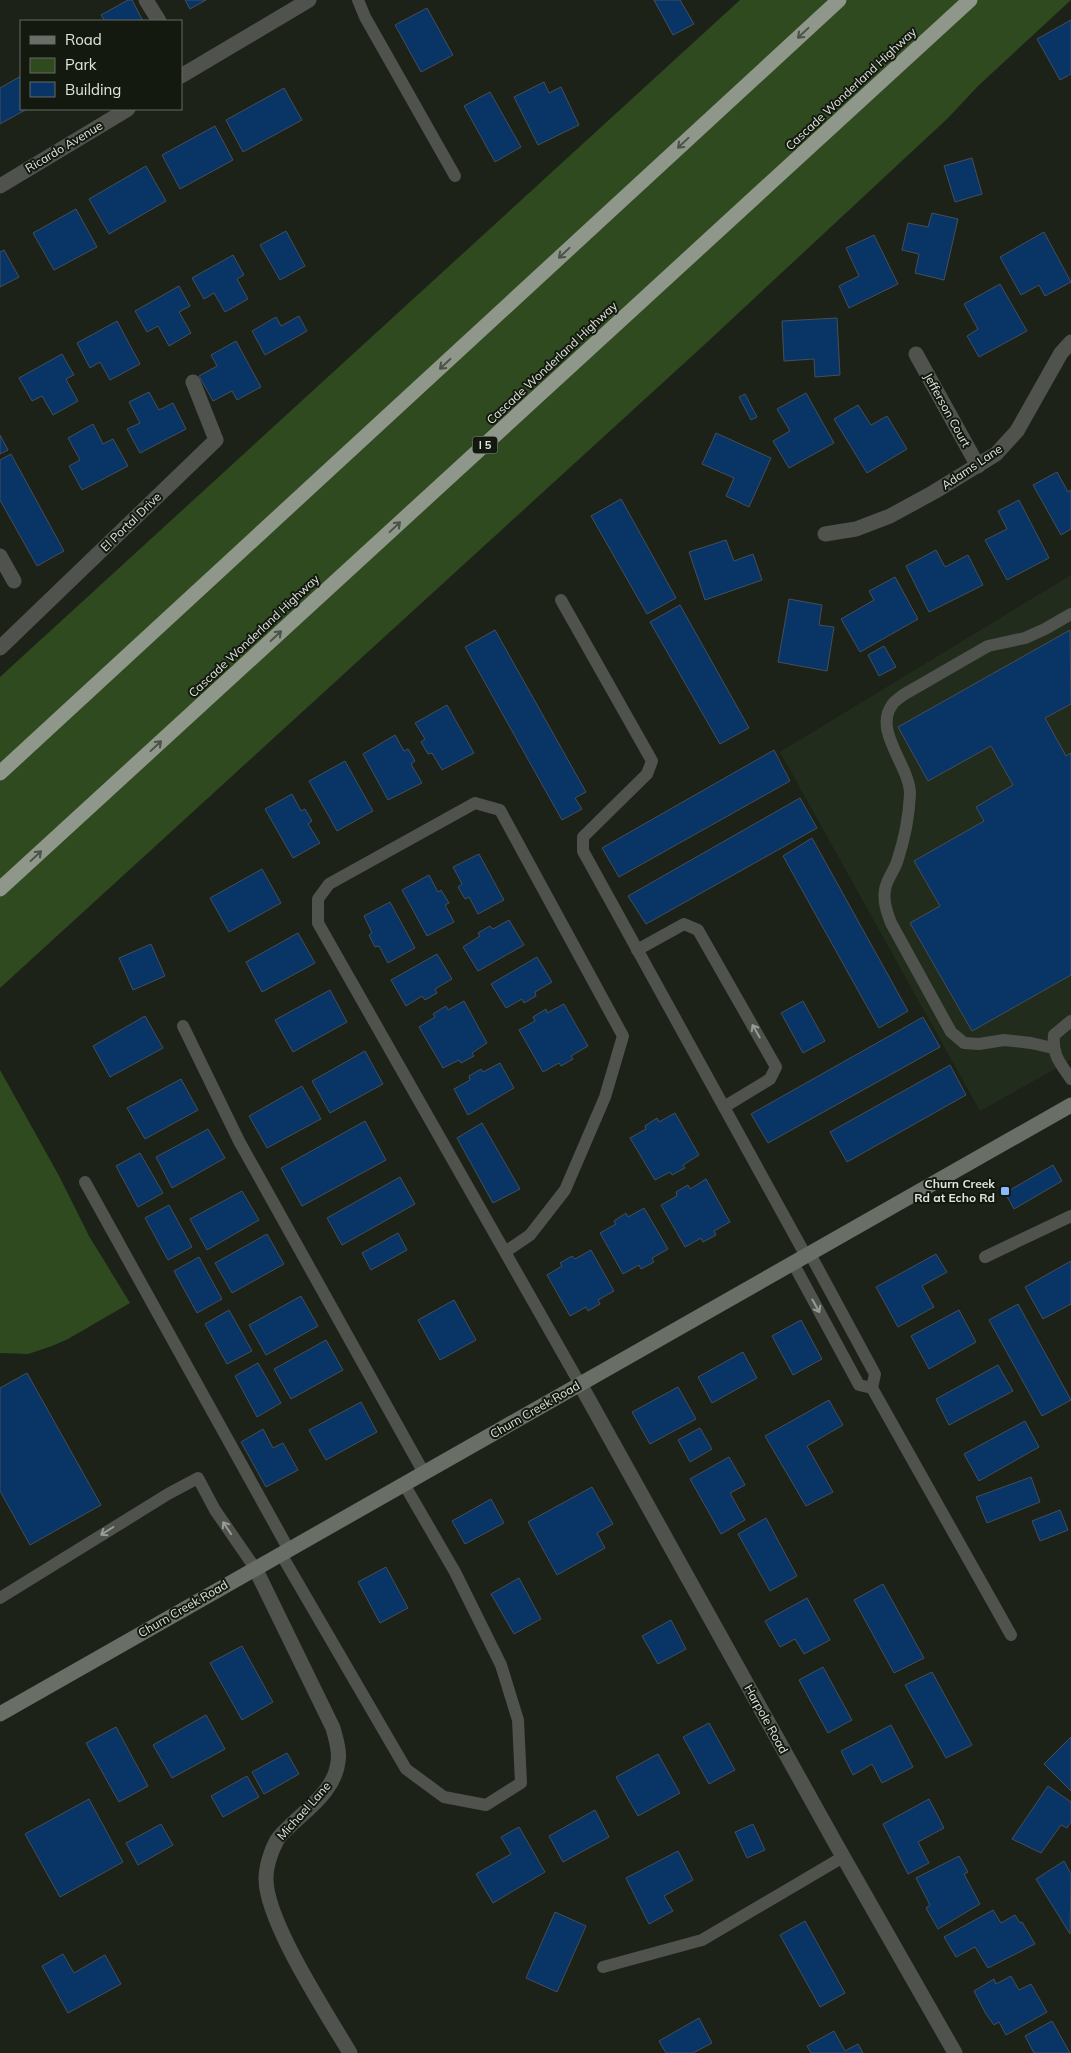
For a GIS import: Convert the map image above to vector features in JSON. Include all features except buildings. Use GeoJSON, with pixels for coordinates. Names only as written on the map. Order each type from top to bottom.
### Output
{"type":"FeatureCollection","features":[{"type":"Feature","properties":{"kind":"highway"},"geometry":{"type":"LineString","coordinates":[[0,773],[839,0]]}},
{"type":"Feature","properties":{"kind":"highway","name":"Cascade Wonderland Highway"},"geometry":{"type":"LineString","coordinates":[[0,889],[970,0]]}},
{"type":"Feature","properties":{"kind":"main road","name":"Churn Creek Road"},"geometry":{"type":"LineString","coordinates":[[0,1714],[1071,1105]]}},
{"type":"Feature","properties":{"kind":"street"},"geometry":{"type":"LineString","coordinates":[[146,0],[158,20]]}},
{"type":"Feature","properties":{"kind":"street"},"geometry":{"type":"LineString","coordinates":[[184,69],[309,0]]}},
{"type":"Feature","properties":{"kind":"street","name":"Ricardo Avenue"},"geometry":{"type":"LineString","coordinates":[[0,186],[126,110]]}},
{"type":"Feature","properties":{"kind":"street","name":"Adams Lane"},"geometry":{"type":"LineString","coordinates":[[825,534],[856,529],[890,516],[978,466],[1007,444],[1017,431],[1061,353],[1071,342]]}},
{"type":"Feature","properties":{"kind":"street","name":"Jefferson Court"},"geometry":{"type":"LineString","coordinates":[[916,354],[978,466]]}},
{"type":"Feature","properties":{"kind":"street","name":"El Portal Drive"},"geometry":{"type":"LineString","coordinates":[[0,648],[216,440],[193,382]]}},
{"type":"Feature","properties":{"kind":"street"},"geometry":{"type":"LineString","coordinates":[[0,556],[14,581]]}},
{"type":"Feature","properties":{"kind":"street","name":"Harpole Road"},"geometry":{"type":"LineString","coordinates":[[580,1384],[954,2053]]}},
{"type":"Feature","properties":{"kind":"street","name":"Michael Lane"},"geometry":{"type":"LineString","coordinates":[[255,1568],[333,1728],[338,1744],[339,1760],[337,1772],[330,1785],[276,1842],[266,1878],[268,1895],[271,1906],[293,1954],[350,2053]]}},
{"type":"Feature","properties":{"kind":"lane"},"geometry":{"type":"LineString","coordinates":[[358,0],[365,17],[455,176]]}},
{"type":"Feature","properties":{"kind":"lane"},"geometry":{"type":"LineString","coordinates":[[561,600],[652,761],[647,774],[583,837],[583,851],[724,1107],[803,1258],[859,1385],[872,1388]]}},
{"type":"Feature","properties":{"kind":"lane"},"geometry":{"type":"LineString","coordinates":[[1053,1048],[1032,1043],[1004,1040],[979,1044],[964,1043],[950,1032],[891,923],[885,906],[885,889],[897,864],[903,842],[910,796],[909,780],[886,732],[887,717],[892,705],[903,695],[988,646],[1025,638],[1045,630],[1071,614]]}},
{"type":"Feature","properties":{"kind":"lane"},"geometry":{"type":"LineString","coordinates":[[505,1252],[530,1235],[565,1190],[605,1097],[622,1036],[500,810],[475,803],[329,884],[318,899],[318,923],[580,1384]]}},
{"type":"Feature","properties":{"kind":"lane"},"geometry":{"type":"LineString","coordinates":[[637,950],[684,924],[698,930],[776,1067],[770,1079],[724,1107]]}},
{"type":"Feature","properties":{"kind":"lane"},"geometry":{"type":"LineString","coordinates":[[1071,1021],[1054,1035],[1053,1048],[1058,1060],[1071,1079]]}},
{"type":"Feature","properties":{"kind":"lane"},"geometry":{"type":"LineString","coordinates":[[183,1026],[239,1141],[424,1473]]}},
{"type":"Feature","properties":{"kind":"lane"},"geometry":{"type":"LineString","coordinates":[[86,1182],[285,1552],[406,1769],[444,1797],[486,1805],[521,1783],[518,1720],[500,1665],[455,1572],[404,1484]]}},
{"type":"Feature","properties":{"kind":"lane"},"geometry":{"type":"LineString","coordinates":[[985,1257],[1071,1216]]}},
{"type":"Feature","properties":{"kind":"lane"},"geometry":{"type":"LineString","coordinates":[[803,1258],[874,1374],[872,1388],[1011,1635]]}},
{"type":"Feature","properties":{"kind":"lane"},"geometry":{"type":"LineString","coordinates":[[0,1598],[168,1494],[198,1478],[215,1510],[255,1568]]}},
{"type":"Feature","properties":{"kind":"lane"},"geometry":{"type":"LineString","coordinates":[[603,1967],[702,1940],[843,1857]]}},
{"type":"Feature","properties":{"kind":"shaded area"},"geometry":{"type":"Polygon","coordinates":[[[1071,575],[1071,1060],[980,1111],[780,752],[1071,575]]]}},
{"type":"Feature","properties":{"kind":"green space"},"geometry":{"type":"Polygon","coordinates":[[[740,0],[1071,0],[978,86],[948,118],[703,346],[0,988],[0,677],[740,0]]]}},
{"type":"Feature","properties":{"kind":"green space"},"geometry":{"type":"Polygon","coordinates":[[[0,1070],[58,1174],[89,1236],[130,1303],[68,1339],[28,1354],[0,1353],[0,1070]]]}},
{"type":"Feature","properties":{"kind":"place","name":"Churn Creek Rd at Echo Rd"},"geometry":{"type":"Point","coordinates":[1005,1191]}}]}
